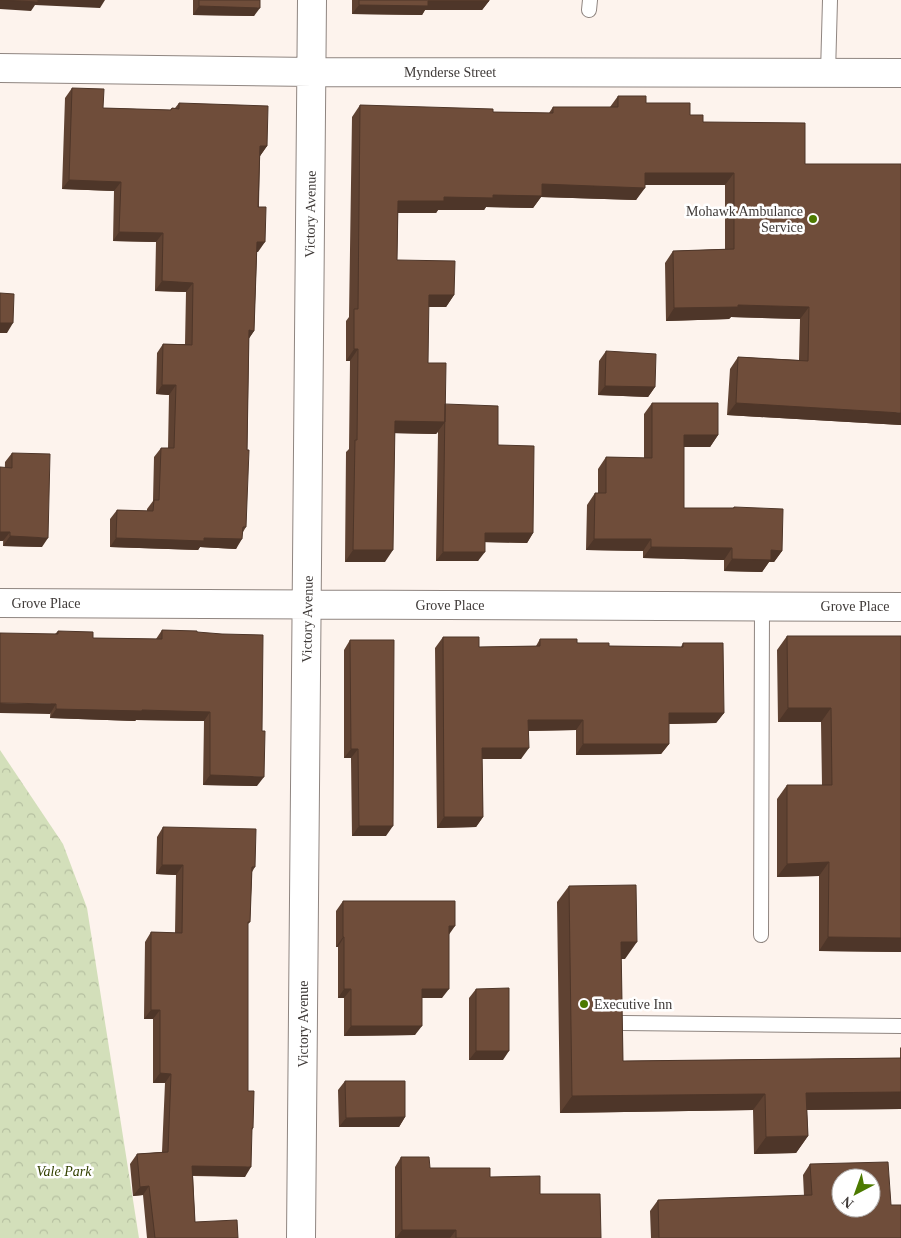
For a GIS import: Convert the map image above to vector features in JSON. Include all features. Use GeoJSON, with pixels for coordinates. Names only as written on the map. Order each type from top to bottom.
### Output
{"type":"FeatureCollection","features":[{"type":"Feature","properties":{"kind":"street","name":"Victory Avenue"},"geometry":{"type":"LineString","coordinates":[[301,1238],[312,0]]}},
{"type":"Feature","properties":{"kind":"street","name":"Mynderse Street"},"geometry":{"type":"LineString","coordinates":[[0,68],[312,72],[901,72]]}},
{"type":"Feature","properties":{"kind":"street","name":"Grove Place"},"geometry":{"type":"LineString","coordinates":[[0,603],[901,606]]}},
{"type":"Feature","properties":{"kind":"lane"},"geometry":{"type":"LineString","coordinates":[[828,72],[830,0]]}},
{"type":"Feature","properties":{"kind":"lane"},"geometry":{"type":"LineString","coordinates":[[761,935],[762,606]]}},
{"type":"Feature","properties":{"kind":"lane"},"geometry":{"type":"LineString","coordinates":[[622,1023],[901,1026]]}},
{"type":"Feature","properties":{"kind":"green space","name":"Vale Park"},"geometry":{"type":"Polygon","coordinates":[[[0,750],[63,844],[87,908],[139,1238],[0,1238],[0,750]]]}},
{"type":"Feature","properties":{"kind":"building"},"geometry":{"type":"Polygon","coordinates":[[[0,0],[38,0],[38,2],[0,0]]]}},
{"type":"Feature","properties":{"kind":"building"},"geometry":{"type":"Polygon","coordinates":[[[199,0],[260,0],[260,8],[199,6],[199,0]]]}},
{"type":"Feature","properties":{"kind":"building"},"geometry":{"type":"Polygon","coordinates":[[[359,0],[489,1],[428,1],[428,6],[359,5],[359,0]]]}},
{"type":"Feature","properties":{"kind":"building"},"geometry":{"type":"Polygon","coordinates":[[[72,88],[104,89],[103,108],[171,110],[172,108],[179,109],[179,103],[268,106],[267,146],[260,146],[258,207],[266,207],[265,242],[257,242],[254,331],[249,330],[247,450],[249,450],[246,527],[243,527],[242,539],[204,538],[204,541],[116,538],[117,510],[153,511],[154,500],[159,500],[161,448],[174,448],[176,385],[162,385],[163,344],[192,345],[193,283],[162,281],[163,233],[119,232],[121,182],[69,180],[72,88]]]}},
{"type":"Feature","properties":{"kind":"building"},"geometry":{"type":"Polygon","coordinates":[[[618,96],[646,96],[646,103],[690,103],[690,115],[703,115],[703,122],[805,123],[805,164],[901,164],[901,413],[736,403],[738,357],[808,361],[809,307],[738,305],[738,307],[674,308],[673,251],[734,249],[734,173],[645,173],[645,188],[542,184],[542,196],[493,195],[493,198],[444,197],[444,201],[398,201],[397,260],[455,261],[454,295],[429,295],[428,363],[446,363],[445,422],[395,421],[393,550],[353,550],[358,349],[354,349],[354,309],[358,309],[360,105],[493,109],[493,112],[553,113],[553,107],[618,107],[618,96]]]}},
{"type":"Feature","properties":{"kind":"building"},"geometry":{"type":"Polygon","coordinates":[[[0,293],[14,294],[13,323],[0,323],[0,293]]]}},
{"type":"Feature","properties":{"kind":"building"},"geometry":{"type":"Polygon","coordinates":[[[606,351],[656,354],[655,387],[605,386],[606,351]]]}},
{"type":"Feature","properties":{"kind":"building"},"geometry":{"type":"Polygon","coordinates":[[[652,403],[718,403],[718,435],[684,435],[684,508],[734,507],[783,509],[782,551],[771,550],[771,560],[732,559],[732,548],[651,547],[651,539],[594,539],[595,493],[606,493],[606,457],[652,458],[652,403]]]}},
{"type":"Feature","properties":{"kind":"building"},"geometry":{"type":"Polygon","coordinates":[[[445,404],[498,406],[498,445],[534,446],[533,533],[485,533],[485,552],[443,552],[445,404]]]}},
{"type":"Feature","properties":{"kind":"building"},"geometry":{"type":"Polygon","coordinates":[[[12,453],[50,454],[48,538],[10,536],[10,532],[0,532],[0,467],[12,468],[12,453]]]}},
{"type":"Feature","properties":{"kind":"building"},"geometry":{"type":"Polygon","coordinates":[[[162,630],[263,635],[262,731],[265,731],[264,777],[210,775],[210,712],[56,709],[56,704],[0,703],[0,633],[58,634],[58,631],[93,632],[93,638],[162,639],[162,630]]]}},
{"type":"Feature","properties":{"kind":"building"},"geometry":{"type":"Polygon","coordinates":[[[787,636],[901,636],[901,938],[828,937],[829,862],[787,864],[787,785],[832,785],[831,708],[788,708],[787,636]]]}},
{"type":"Feature","properties":{"kind":"building"},"geometry":{"type":"Polygon","coordinates":[[[443,637],[479,637],[479,647],[540,646],[540,639],[577,639],[577,643],[609,643],[609,646],[683,647],[683,643],[723,643],[724,713],[669,713],[669,744],[583,744],[583,720],[528,720],[529,748],[482,748],[483,817],[444,817],[443,637]]]}},
{"type":"Feature","properties":{"kind":"building"},"geometry":{"type":"Polygon","coordinates":[[[350,640],[394,640],[393,826],[359,826],[358,749],[351,749],[350,640]]]}},
{"type":"Feature","properties":{"kind":"building"},"geometry":{"type":"Polygon","coordinates":[[[163,827],[256,829],[255,867],[252,867],[250,922],[248,922],[248,1091],[254,1091],[251,1167],[192,1166],[195,1222],[237,1220],[238,1238],[155,1238],[149,1186],[140,1187],[137,1154],[168,1152],[171,1074],[160,1073],[160,1010],[151,1010],[151,932],[182,933],[183,865],[162,865],[163,827]]]}},
{"type":"Feature","properties":{"kind":"building","name":"Executive Inn"},"geometry":{"type":"Polygon","coordinates":[[[636,885],[637,942],[621,942],[623,1061],[901,1058],[901,1092],[806,1093],[808,1136],[766,1137],[765,1094],[572,1096],[569,886],[636,885]]]}},
{"type":"Feature","properties":{"kind":"building"},"geometry":{"type":"Polygon","coordinates":[[[343,901],[455,901],[455,926],[449,926],[449,989],[422,989],[422,1026],[351,1026],[351,989],[344,989],[343,901]]]}},
{"type":"Feature","properties":{"kind":"building"},"geometry":{"type":"Polygon","coordinates":[[[509,988],[509,1051],[476,1051],[476,989],[509,988]]]}},
{"type":"Feature","properties":{"kind":"building"},"geometry":{"type":"Polygon","coordinates":[[[345,1081],[405,1081],[405,1117],[346,1118],[345,1081]]]}},
{"type":"Feature","properties":{"kind":"building"},"geometry":{"type":"Polygon","coordinates":[[[401,1157],[429,1157],[430,1168],[490,1168],[490,1177],[540,1176],[540,1194],[600,1194],[601,1238],[456,1238],[456,1230],[402,1230],[401,1157]]]}},
{"type":"Feature","properties":{"kind":"building"},"geometry":{"type":"Polygon","coordinates":[[[888,1162],[891,1205],[901,1205],[901,1238],[659,1238],[658,1200],[812,1195],[810,1164],[888,1162]]]}},
{"type":"Feature","properties":{"kind":"place","name":"Mohawk Ambulance Service"},"geometry":{"type":"Point","coordinates":[813,219]}},
{"type":"Feature","properties":{"kind":"place","name":"Executive Inn"},"geometry":{"type":"Point","coordinates":[584,1004]}}]}
